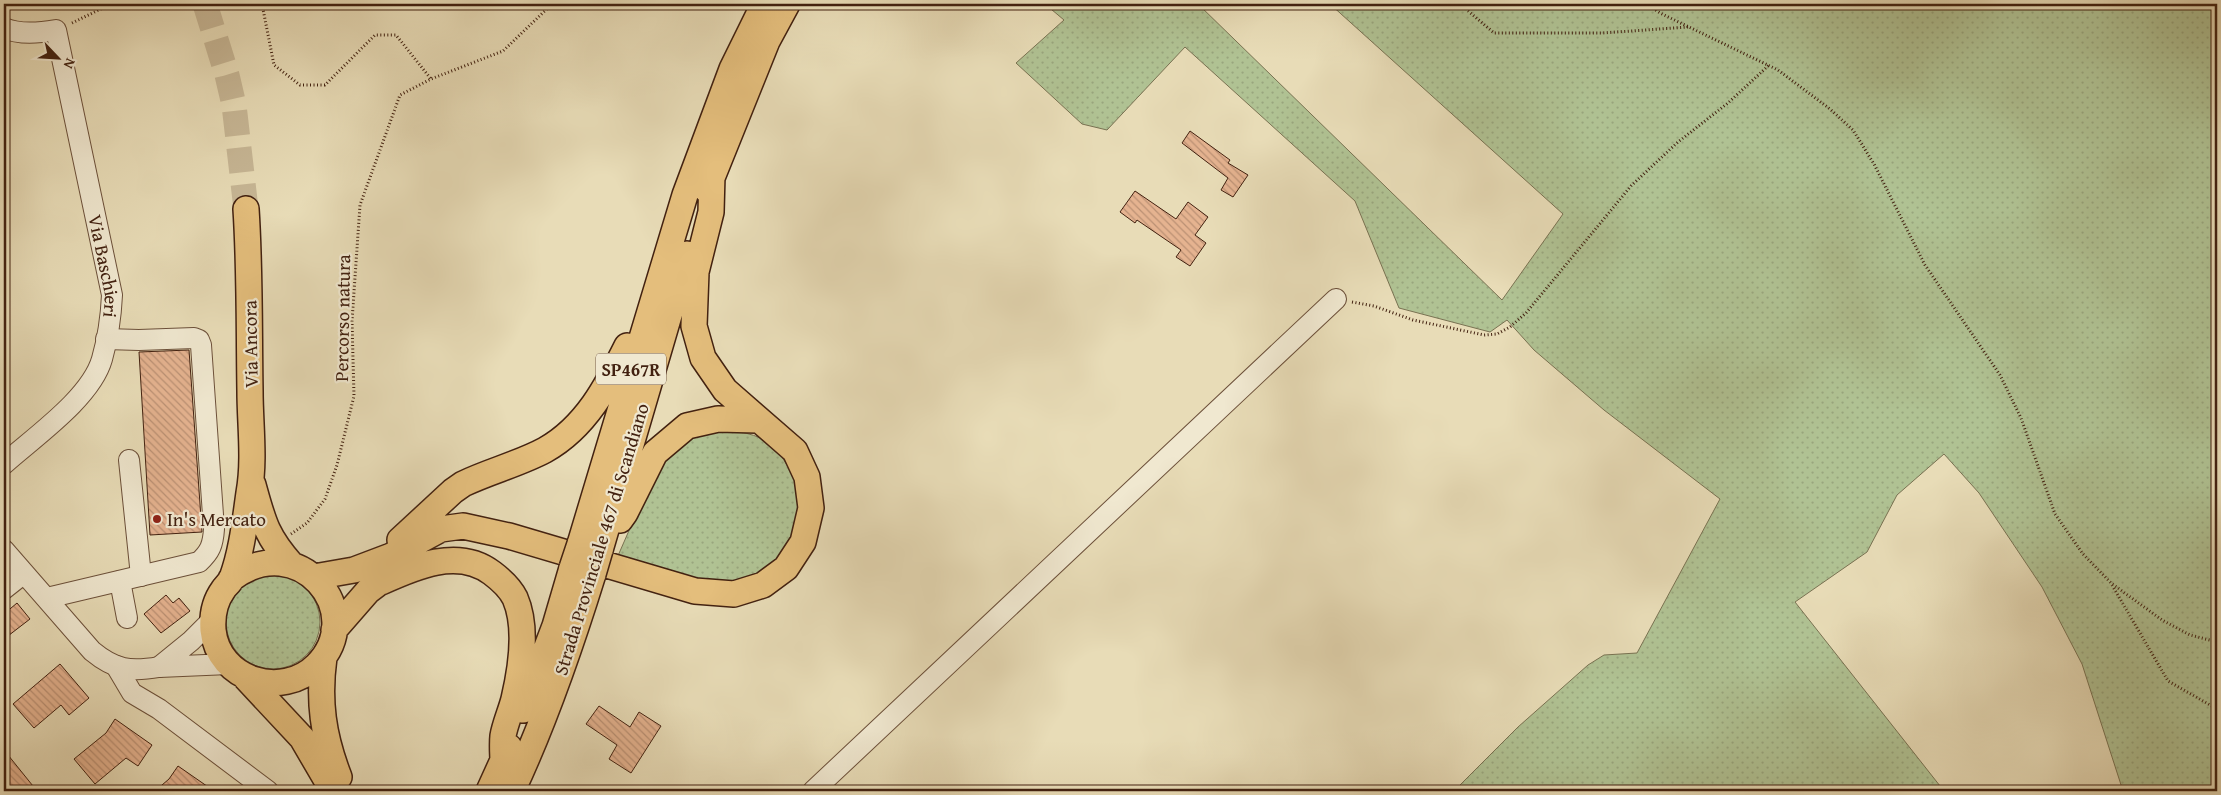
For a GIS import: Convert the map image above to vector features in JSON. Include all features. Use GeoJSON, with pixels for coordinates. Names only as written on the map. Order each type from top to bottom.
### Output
{"type":"FeatureCollection","features":[{"type":"Feature","properties":{"kind":"main road","name":"Strada Provinciale 467 di Scandiano"},"geometry":{"type":"LineString","coordinates":[[595,544],[652,299],[685,195],[717,105],[748,34],[764,4]]}},
{"type":"Feature","properties":{"kind":"main road","name":"Strada Provinciale 467 di Scandiano"},"geometry":{"type":"LineString","coordinates":[[489,791],[503,763],[555,626],[595,544],[712,175],[763,50],[786,4]]}},
{"type":"Feature","properties":{"kind":"main road"},"geometry":{"type":"LineString","coordinates":[[314,577],[354,570],[391,556],[441,529],[463,526],[498,533],[695,591],[734,594],[763,585],[786,568],[803,542],[811,508],[807,477],[795,452],[724,390],[703,358],[694,326],[696,272],[710,212],[712,175]]}},
{"type":"Feature","properties":{"kind":"main road","name":"Via Ancora"},"geometry":{"type":"LineString","coordinates":[[246,209],[249,248],[251,479]]}},
{"type":"Feature","properties":{"kind":"main road"},"geometry":{"type":"LineString","coordinates":[[354,570],[407,535],[452,491],[464,484],[544,450],[569,433],[594,405],[652,299]]}},
{"type":"Feature","properties":{"kind":"main road"},"geometry":{"type":"LineString","coordinates":[[595,544],[626,513],[655,453],[687,426],[718,419],[757,420]]}},
{"type":"Feature","properties":{"kind":"main road"},"geometry":{"type":"LineString","coordinates":[[251,479],[268,533],[275,546],[292,565]]}},
{"type":"Feature","properties":{"kind":"main road"},"geometry":{"type":"LineString","coordinates":[[231,580],[243,532],[251,479]]}},
{"type":"Feature","properties":{"kind":"main road"},"geometry":{"type":"LineString","coordinates":[[334,630],[368,591],[410,558],[436,544],[461,536],[498,533]]}},
{"type":"Feature","properties":{"kind":"main road"},"geometry":{"type":"LineString","coordinates":[[381,582],[412,568],[443,561],[464,561],[486,568],[501,580],[514,597],[520,615],[520,663],[514,699],[503,735],[503,763]]}},
{"type":"Feature","properties":{"kind":"main road"},"geometry":{"type":"LineString","coordinates":[[333,791],[302,738],[236,670],[216,643],[213,619],[216,604],[222,591],[241,571],[259,564],[279,562],[292,565],[314,577],[324,588],[330,601],[334,615],[334,630],[324,657],[321,680],[322,719],[328,750],[344,791]]}},
{"type":"Feature","properties":{"kind":"main road","name":"Strada Provinciale 467 di Scandiano"},"geometry":{"type":"LineString","coordinates":[[512,791],[533,746],[572,642],[582,571]]}},
{"type":"Feature","properties":{"kind":"main road"},"geometry":{"type":"LineString","coordinates":[[236,670],[263,683],[292,681],[310,671],[324,657]]}},
{"type":"Feature","properties":{"kind":"street"},"geometry":{"type":"LineString","coordinates":[[4,28],[11,31],[38,33],[56,30]]}},
{"type":"Feature","properties":{"kind":"street","name":"Via Baschieri"},"geometry":{"type":"LineString","coordinates":[[4,464],[78,399],[102,360],[111,314],[112,295],[56,30]]}},
{"type":"Feature","properties":{"kind":"street"},"geometry":{"type":"LineString","coordinates":[[812,791],[1336,299]]}},
{"type":"Feature","properties":{"kind":"street"},"geometry":{"type":"LineString","coordinates":[[47,598],[199,562],[208,554],[213,544],[214,529],[201,345],[199,340],[194,338],[106,339]]}},
{"type":"Feature","properties":{"kind":"street"},"geometry":{"type":"LineString","coordinates":[[129,460],[142,576]]}},
{"type":"Feature","properties":{"kind":"street"},"geometry":{"type":"LineString","coordinates":[[4,550],[92,651],[104,661],[129,670],[153,668],[236,670]]}},
{"type":"Feature","properties":{"kind":"street"},"geometry":{"type":"LineString","coordinates":[[4,589],[23,574]]}},
{"type":"Feature","properties":{"kind":"street"},"geometry":{"type":"LineString","coordinates":[[120,581],[127,618]]}},
{"type":"Feature","properties":{"kind":"street"},"geometry":{"type":"LineString","coordinates":[[159,709],[146,692],[144,685],[153,668],[191,641],[213,619]]}},
{"type":"Feature","properties":{"kind":"street"},"geometry":{"type":"LineString","coordinates":[[116,666],[132,693],[159,709],[268,791]]}},
{"type":"Feature","properties":{"kind":"path"},"geometry":{"type":"LineString","coordinates":[[56,30],[111,4]]}},
{"type":"Feature","properties":{"kind":"path"},"geometry":{"type":"LineString","coordinates":[[262,4],[274,65],[300,85],[325,85],[375,35],[396,35],[430,79]]}},
{"type":"Feature","properties":{"kind":"path","name":"Percorso natura"},"geometry":{"type":"LineString","coordinates":[[288,535],[307,523],[324,499],[337,465],[354,396],[352,321],[360,205],[400,95],[430,79],[503,50],[552,4]]}},
{"type":"Feature","properties":{"kind":"path"},"geometry":{"type":"LineString","coordinates":[[1460,4],[1494,33],[1602,33],[1690,27]]}},
{"type":"Feature","properties":{"kind":"path"},"geometry":{"type":"LineString","coordinates":[[1647,4],[1660,13],[1769,65],[1830,109],[1853,130],[1874,164],[1925,265],[2000,375],[2021,418],[2055,514],[2083,554],[2111,582],[2162,620],[2190,634],[2217,642]]}},
{"type":"Feature","properties":{"kind":"path"},"geometry":{"type":"LineString","coordinates":[[1336,299],[1374,306],[1413,320],[1484,335],[1497,334],[1526,313],[1607,212],[1631,186],[1678,142],[1728,102],[1769,65]]}},
{"type":"Feature","properties":{"kind":"path"},"geometry":{"type":"LineString","coordinates":[[2111,582],[2168,681],[2217,709]]}},
{"type":"Feature","properties":{"kind":"green space"},"geometry":{"type":"Polygon","coordinates":[[[1045,4],[1198,4],[1502,300],[1563,214],[1330,4],[2217,4],[2217,791],[2123,791],[2082,664],[2042,587],[1979,493],[1944,454],[1897,495],[1867,552],[1795,602],[1944,791],[1454,791],[1518,727],[1588,665],[1604,655],[1637,653],[1720,499],[1604,410],[1534,350],[1507,320],[1490,332],[1399,308],[1355,201],[1185,47],[1107,130],[1082,124],[1016,63],[1064,20],[1045,4]]]}},
{"type":"Feature","properties":{"kind":"green space"},"geometry":{"type":"Polygon","coordinates":[[[716,428],[746,433],[761,438],[774,446],[795,481],[800,500],[799,519],[793,536],[783,553],[769,567],[752,577],[730,584],[677,575],[617,558],[662,455],[690,437],[716,428]]]}},
{"type":"Feature","properties":{"kind":"green space"},"geometry":{"type":"Polygon","coordinates":[[[273,575],[291,578],[306,589],[317,604],[320,622],[317,640],[306,655],[291,666],[273,669],[255,666],[240,655],[229,640],[226,622],[229,604],[240,589],[255,578],[273,575]]]}},
{"type":"Feature","properties":{"kind":"building"},"geometry":{"type":"Polygon","coordinates":[[[1190,131],[1230,160],[1228,163],[1248,175],[1233,197],[1221,190],[1228,178],[1182,143],[1190,131]]]}},
{"type":"Feature","properties":{"kind":"building"},"geometry":{"type":"Polygon","coordinates":[[[1135,191],[1176,219],[1188,202],[1208,217],[1195,235],[1206,243],[1190,266],[1176,257],[1181,250],[1137,220],[1135,223],[1120,212],[1135,191]]]}},
{"type":"Feature","properties":{"kind":"building"},"geometry":{"type":"Polygon","coordinates":[[[189,350],[202,532],[150,535],[139,352],[189,350]]]}},
{"type":"Feature","properties":{"kind":"building"},"geometry":{"type":"Polygon","coordinates":[[[166,595],[173,603],[179,598],[190,611],[161,633],[144,614],[166,595]]]}},
{"type":"Feature","properties":{"kind":"building"},"geometry":{"type":"Polygon","coordinates":[[[17,603],[30,619],[4,639],[4,614],[17,603]]]}},
{"type":"Feature","properties":{"kind":"building"},"geometry":{"type":"Polygon","coordinates":[[[60,664],[89,698],[69,715],[61,705],[34,728],[13,704],[60,664]]]}},
{"type":"Feature","properties":{"kind":"building"},"geometry":{"type":"Polygon","coordinates":[[[599,706],[630,727],[639,712],[661,726],[631,773],[609,759],[617,745],[586,724],[599,706]]]}},
{"type":"Feature","properties":{"kind":"building"},"geometry":{"type":"Polygon","coordinates":[[[115,719],[152,745],[138,766],[126,758],[95,784],[74,759],[106,733],[115,719]]]}},
{"type":"Feature","properties":{"kind":"building"},"geometry":{"type":"Polygon","coordinates":[[[4,750],[37,791],[4,791],[4,750]]]}},
{"type":"Feature","properties":{"kind":"building"},"geometry":{"type":"Polygon","coordinates":[[[178,766],[214,791],[155,791],[169,779],[178,766]]]}},
{"type":"Feature","properties":{"kind":"tunnel"},"geometry":{"type":"LineString","coordinates":[[205,4],[227,75],[234,105],[246,209]]}},
{"type":"Feature","properties":{"kind":"place","name":"In's Mercato"},"geometry":{"type":"Point","coordinates":[157,519]}}]}
